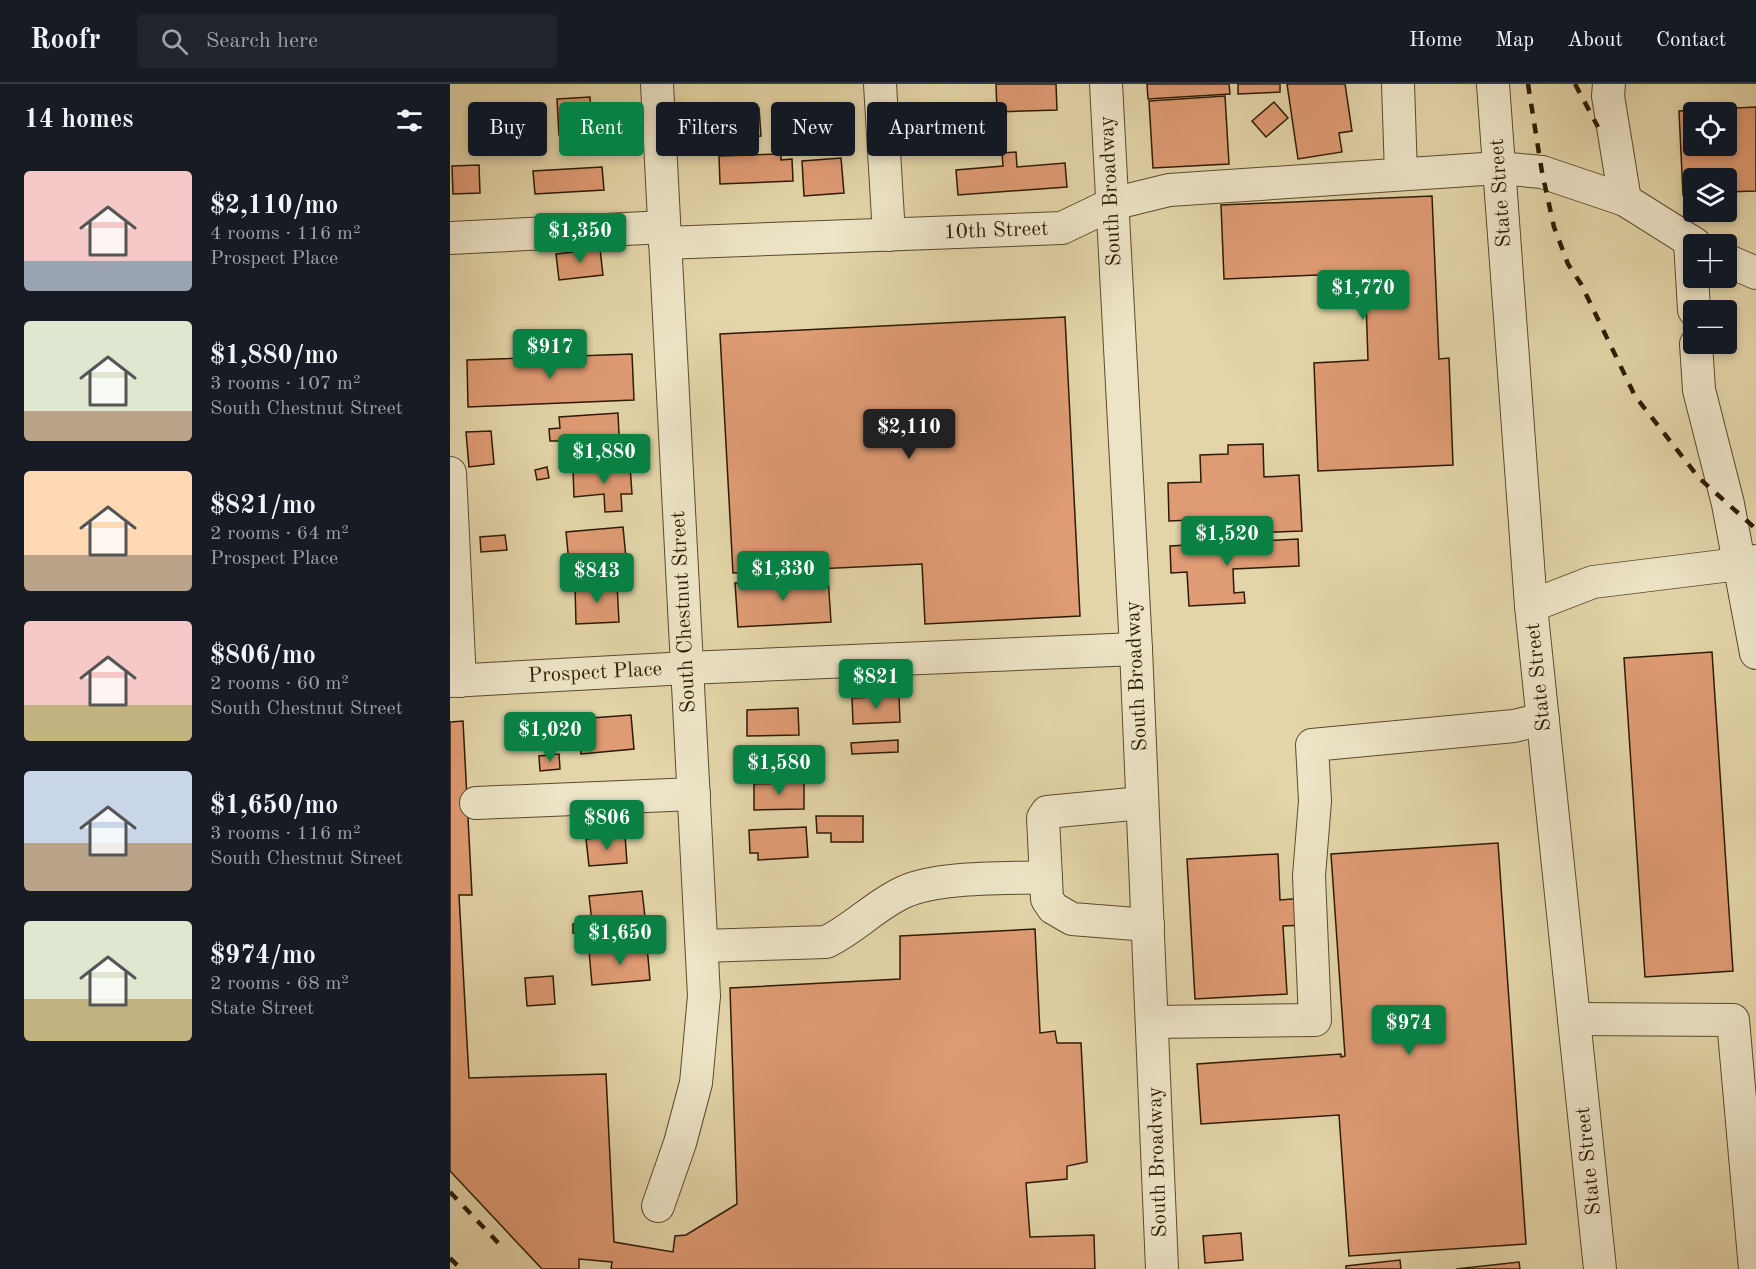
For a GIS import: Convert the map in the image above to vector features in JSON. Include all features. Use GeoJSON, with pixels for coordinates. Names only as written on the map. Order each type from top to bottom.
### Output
{"type":"FeatureCollection","features":[{"type":"Feature","properties":{"kind":"street","name":"South Chestnut Street"},"geometry":{"type":"LineString","coordinates":[[657,84],[704,996],[696,1083],[680,1143],[658,1206]]}},
{"type":"Feature","properties":{"kind":"street"},"geometry":{"type":"LineString","coordinates":[[880,84],[889,235]]}},
{"type":"Feature","properties":{"kind":"street","name":"South Broadway"},"geometry":{"type":"LineString","coordinates":[[1106,84],[1136,649],[1162,1269]]}},
{"type":"Feature","properties":{"kind":"street"},"geometry":{"type":"LineString","coordinates":[[1398,84],[1401,174]]}},
{"type":"Feature","properties":{"kind":"street","name":"State Street"},"geometry":{"type":"LineString","coordinates":[[1493,84],[1532,606],[1600,1269]]}},
{"type":"Feature","properties":{"kind":"street"},"geometry":{"type":"LineString","coordinates":[[1609,84],[1608,96],[1625,200]]}},
{"type":"Feature","properties":{"kind":"street","name":"10th Street"},"geometry":{"type":"LineString","coordinates":[[450,238],[889,235],[1062,228],[1112,204],[1169,190],[1499,168],[1542,172],[1625,200],[1683,237]]}},
{"type":"Feature","properties":{"kind":"street"},"geometry":{"type":"LineString","coordinates":[[1737,265],[1756,273]]}},
{"type":"Feature","properties":{"kind":"street"},"geometry":{"type":"LineString","coordinates":[[1697,354],[1699,390],[1728,504],[1748,563],[1756,653]]}},
{"type":"Feature","properties":{"kind":"street"},"geometry":{"type":"LineString","coordinates":[[450,473],[455,681]]}},
{"type":"Feature","properties":{"kind":"street"},"geometry":{"type":"LineString","coordinates":[[1532,606],[1593,582],[1748,563]]}},
{"type":"Feature","properties":{"kind":"street","name":"Prospect Place"},"geometry":{"type":"LineString","coordinates":[[455,681],[687,668],[1136,649]]}},
{"type":"Feature","properties":{"kind":"street"},"geometry":{"type":"LineString","coordinates":[[1152,1022],[1315,1020],[1309,876],[1315,801],[1312,745],[1514,726],[1543,720]]}},
{"type":"Feature","properties":{"kind":"street"},"geometry":{"type":"LineString","coordinates":[[476,803],[694,794]]}},
{"type":"Feature","properties":{"kind":"street"},"geometry":{"type":"LineString","coordinates":[[1142,803],[1047,812],[1043,818],[1047,899],[1053,908],[1072,919],[1148,925]]}},
{"type":"Feature","properties":{"kind":"street"},"geometry":{"type":"LineString","coordinates":[[702,946],[826,942],[904,892],[933,883],[1046,877]]}},
{"type":"Feature","properties":{"kind":"street"},"geometry":{"type":"LineString","coordinates":[[1574,1019],[1745,1020],[1755,1269]]}},
{"type":"Feature","properties":{"kind":"building"},"geometry":{"type":"Polygon","coordinates":[[[996,84],[1056,84],[1057,110],[1007,112],[1007,102],[997,102],[996,84]]]}},
{"type":"Feature","properties":{"kind":"building"},"geometry":{"type":"Polygon","coordinates":[[[1147,84],[1229,84],[1230,94],[1148,99],[1147,84]]]}},
{"type":"Feature","properties":{"kind":"building"},"geometry":{"type":"Polygon","coordinates":[[[1238,84],[1280,84],[1280,92],[1238,94],[1238,84]]]}},
{"type":"Feature","properties":{"kind":"building"},"geometry":{"type":"Polygon","coordinates":[[[1287,84],[1345,84],[1352,131],[1339,133],[1342,152],[1298,159],[1287,84]]]}},
{"type":"Feature","properties":{"kind":"building"},"geometry":{"type":"Polygon","coordinates":[[[1225,96],[1229,164],[1153,168],[1149,101],[1225,96]]]}},
{"type":"Feature","properties":{"kind":"building"},"geometry":{"type":"Polygon","coordinates":[[[590,97],[590,102],[559,102],[559,135],[557,99],[590,97]]]}},
{"type":"Feature","properties":{"kind":"building"},"geometry":{"type":"Polygon","coordinates":[[[1274,102],[1288,118],[1266,137],[1252,121],[1274,102]]]}},
{"type":"Feature","properties":{"kind":"building"},"geometry":{"type":"Polygon","coordinates":[[[1756,107],[1756,191],[1737,192],[1737,168],[1683,168],[1683,195],[1679,111],[1683,111],[1683,156],[1737,156],[1737,108],[1756,107]]]}},
{"type":"Feature","properties":{"kind":"building"},"geometry":{"type":"Polygon","coordinates":[[[759,108],[761,136],[759,136],[759,108]]]}},
{"type":"Feature","properties":{"kind":"building"},"geometry":{"type":"Polygon","coordinates":[[[1016,152],[1017,167],[1065,163],[1067,187],[958,195],[956,170],[1003,166],[1002,156],[1007,156],[1007,153],[1016,152]]]}},
{"type":"Feature","properties":{"kind":"building"},"geometry":{"type":"Polygon","coordinates":[[[719,156],[781,156],[781,160],[792,159],[793,181],[720,184],[719,156]]]}},
{"type":"Feature","properties":{"kind":"building"},"geometry":{"type":"Polygon","coordinates":[[[841,158],[844,193],[804,196],[802,161],[841,158]]]}},
{"type":"Feature","properties":{"kind":"building"},"geometry":{"type":"Polygon","coordinates":[[[479,165],[480,193],[453,194],[452,166],[479,165]]]}},
{"type":"Feature","properties":{"kind":"building"},"geometry":{"type":"Polygon","coordinates":[[[602,167],[604,190],[535,194],[533,171],[602,167]]]}},
{"type":"Feature","properties":{"kind":"building"},"geometry":{"type":"Polygon","coordinates":[[[1432,196],[1439,359],[1449,358],[1453,465],[1318,471],[1314,363],[1368,360],[1365,273],[1224,279],[1221,205],[1432,196]]]}},
{"type":"Feature","properties":{"kind":"building"},"geometry":{"type":"Polygon","coordinates":[[[600,249],[603,275],[559,280],[556,254],[600,249]]]}},
{"type":"Feature","properties":{"kind":"building"},"geometry":{"type":"Polygon","coordinates":[[[1065,317],[1080,616],[925,624],[922,564],[733,573],[720,334],[1065,317]]]}},
{"type":"Feature","properties":{"kind":"building"},"geometry":{"type":"Polygon","coordinates":[[[632,354],[634,400],[468,407],[467,360],[632,354]]]}},
{"type":"Feature","properties":{"kind":"building"},"geometry":{"type":"Polygon","coordinates":[[[618,413],[619,435],[575,439],[576,454],[562,455],[561,441],[550,441],[549,429],[560,428],[559,417],[618,413]]]}},
{"type":"Feature","properties":{"kind":"building"},"geometry":{"type":"Polygon","coordinates":[[[491,431],[494,464],[469,467],[466,432],[491,431]]]}},
{"type":"Feature","properties":{"kind":"building"},"geometry":{"type":"Polygon","coordinates":[[[1263,444],[1264,477],[1299,475],[1302,531],[1217,534],[1216,519],[1169,521],[1168,483],[1201,482],[1200,455],[1228,454],[1228,445],[1263,444]]]}},
{"type":"Feature","properties":{"kind":"building"},"geometry":{"type":"Polygon","coordinates":[[[630,466],[632,494],[621,494],[622,511],[605,512],[604,494],[574,497],[573,470],[630,466]]]}},
{"type":"Feature","properties":{"kind":"building"},"geometry":{"type":"Polygon","coordinates":[[[547,467],[549,478],[537,480],[535,470],[547,467]]]}},
{"type":"Feature","properties":{"kind":"building"},"geometry":{"type":"Polygon","coordinates":[[[623,527],[626,558],[569,563],[566,532],[623,527]]]}},
{"type":"Feature","properties":{"kind":"building"},"geometry":{"type":"Polygon","coordinates":[[[505,535],[507,550],[481,552],[480,537],[505,535]]]}},
{"type":"Feature","properties":{"kind":"building"},"geometry":{"type":"Polygon","coordinates":[[[1298,539],[1299,566],[1233,569],[1234,593],[1244,592],[1245,603],[1189,606],[1187,572],[1171,573],[1170,546],[1298,539]]]}},
{"type":"Feature","properties":{"kind":"building"},"geometry":{"type":"Polygon","coordinates":[[[828,577],[831,622],[738,627],[735,583],[828,577]]]}},
{"type":"Feature","properties":{"kind":"building"},"geometry":{"type":"Polygon","coordinates":[[[617,584],[619,622],[576,624],[575,585],[617,584]]]}},
{"type":"Feature","properties":{"kind":"building"},"geometry":{"type":"Polygon","coordinates":[[[1712,652],[1733,971],[1645,977],[1624,658],[1712,652]]]}},
{"type":"Feature","properties":{"kind":"building"},"geometry":{"type":"Polygon","coordinates":[[[899,696],[900,722],[853,724],[852,698],[899,696]]]}},
{"type":"Feature","properties":{"kind":"building"},"geometry":{"type":"Polygon","coordinates":[[[798,708],[799,735],[747,736],[747,710],[798,708]]]}},
{"type":"Feature","properties":{"kind":"building"},"geometry":{"type":"Polygon","coordinates":[[[631,715],[634,749],[581,754],[578,719],[631,715]]]}},
{"type":"Feature","properties":{"kind":"building"},"geometry":{"type":"Polygon","coordinates":[[[463,721],[472,895],[459,895],[469,1078],[606,1074],[614,1242],[673,1252],[675,1236],[686,1235],[737,1204],[730,988],[900,979],[900,936],[1035,929],[1040,1033],[1055,1031],[1057,1043],[1081,1043],[1087,1162],[1067,1166],[1067,1179],[1026,1183],[1030,1237],[1094,1235],[1095,1269],[611,1269],[612,1262],[579,1259],[579,1269],[542,1269],[450,1171],[450,722],[463,721]]]}},
{"type":"Feature","properties":{"kind":"building"},"geometry":{"type":"Polygon","coordinates":[[[898,740],[898,752],[852,754],[851,743],[898,740]]]}},
{"type":"Feature","properties":{"kind":"building"},"geometry":{"type":"Polygon","coordinates":[[[559,754],[560,769],[540,771],[539,756],[559,754]]]}},
{"type":"Feature","properties":{"kind":"building"},"geometry":{"type":"Polygon","coordinates":[[[804,783],[804,809],[754,810],[754,784],[804,783]]]}},
{"type":"Feature","properties":{"kind":"building"},"geometry":{"type":"Polygon","coordinates":[[[816,816],[863,816],[863,842],[831,842],[831,833],[817,833],[816,816]]]}},
{"type":"Feature","properties":{"kind":"building"},"geometry":{"type":"Polygon","coordinates":[[[806,827],[808,857],[758,860],[758,853],[750,853],[749,830],[806,827]]]}},
{"type":"Feature","properties":{"kind":"building"},"geometry":{"type":"Polygon","coordinates":[[[625,835],[627,863],[589,866],[586,839],[625,835]]]}},
{"type":"Feature","properties":{"kind":"building"},"geometry":{"type":"Polygon","coordinates":[[[1498,843],[1526,1244],[1349,1256],[1339,1115],[1201,1124],[1197,1064],[1341,1054],[1341,1057],[1345,1056],[1331,854],[1498,843]]]}},
{"type":"Feature","properties":{"kind":"building"},"geometry":{"type":"Polygon","coordinates":[[[1278,854],[1280,900],[1304,898],[1305,925],[1283,926],[1287,994],[1195,999],[1187,859],[1278,854]]]}},
{"type":"Feature","properties":{"kind":"building"},"geometry":{"type":"Polygon","coordinates":[[[642,891],[645,917],[592,922],[589,896],[642,891]]]}},
{"type":"Feature","properties":{"kind":"building"},"geometry":{"type":"Polygon","coordinates":[[[573,924],[583,924],[583,933],[573,933],[573,924]]]}},
{"type":"Feature","properties":{"kind":"building"},"geometry":{"type":"Polygon","coordinates":[[[647,946],[650,980],[592,985],[589,951],[647,946]]]}},
{"type":"Feature","properties":{"kind":"building"},"geometry":{"type":"Polygon","coordinates":[[[553,976],[555,1004],[527,1006],[525,978],[553,976]]]}},
{"type":"Feature","properties":{"kind":"building"},"geometry":{"type":"Polygon","coordinates":[[[1241,1233],[1243,1260],[1205,1263],[1203,1236],[1241,1233]]]}},
{"type":"Feature","properties":{"kind":"building"},"geometry":{"type":"Polygon","coordinates":[[[1400,1260],[1401,1269],[1346,1269],[1346,1266],[1400,1260]]]}},
{"type":"Feature","properties":{"kind":"building"},"geometry":{"type":"Polygon","coordinates":[[[1519,1262],[1520,1269],[1456,1269],[1519,1262]]]}},
{"type":"Feature","properties":{"kind":"railway"},"geometry":{"type":"LineString","coordinates":[[1528,84],[1542,172],[1554,227],[1568,264],[1581,284],[1635,396],[1699,478],[1756,529]]}},
{"type":"Feature","properties":{"kind":"railway"},"geometry":{"type":"LineString","coordinates":[[1575,84],[1598,127]]}},
{"type":"Feature","properties":{"kind":"railway"},"geometry":{"type":"LineString","coordinates":[[450,1192],[503,1248]]}},
{"type":"Feature","properties":{"kind":"railway"},"geometry":{"type":"LineString","coordinates":[[450,1258],[461,1269]]}}]}
